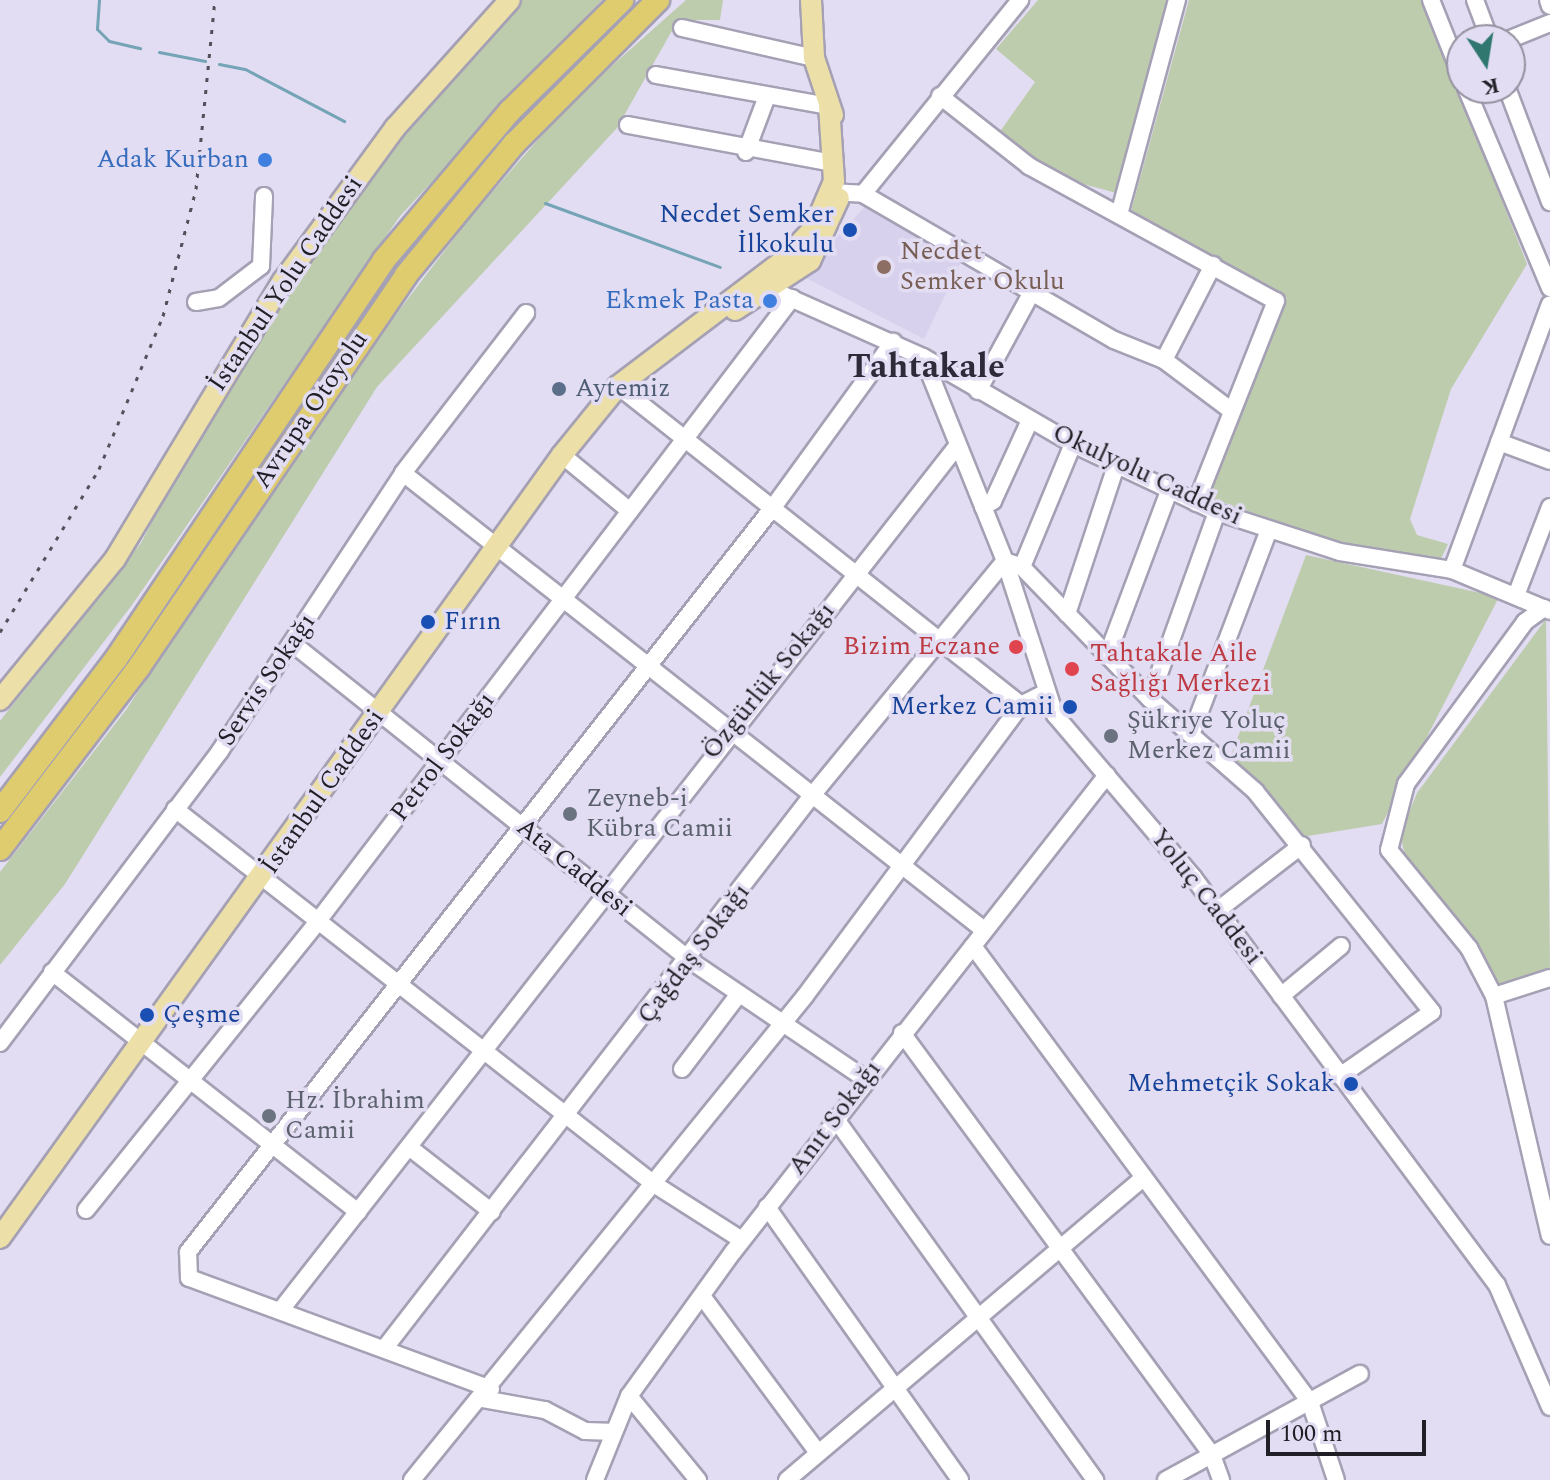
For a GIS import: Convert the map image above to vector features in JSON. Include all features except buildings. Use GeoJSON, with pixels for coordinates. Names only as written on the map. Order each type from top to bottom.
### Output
{"type":"FeatureCollection","features":[{"type":"Feature","properties":{"kind":"highway","name":"Avrupa Otoyolu"},"geometry":{"type":"LineString","coordinates":[[0,811],[116,659],[384,260],[510,111],[622,0]]}},
{"type":"Feature","properties":{"kind":"highway","name":"Avrupa Otoyolu"},"geometry":{"type":"LineString","coordinates":[[0,849],[139,667],[406,275],[514,144],[658,0]]}},
{"type":"Feature","properties":{"kind":"main road","name":"İstanbul Yolu Caddesi"},"geometry":{"type":"LineString","coordinates":[[0,700],[131,535],[283,281],[395,128],[510,0]]}},
{"type":"Feature","properties":{"kind":"main road","name":"İstanbul Caddesi"},"geometry":{"type":"LineString","coordinates":[[656,357],[782,290],[828,234],[835,192],[839,129],[814,58],[811,0]]}},
{"type":"Feature","properties":{"kind":"main road","name":"İstanbul Caddesi"},"geometry":{"type":"LineString","coordinates":[[0,1238],[263,878],[562,455],[618,386],[805,237],[835,192],[829,106]]}},
{"type":"Feature","properties":{"kind":"main road"},"geometry":{"type":"LineString","coordinates":[[739,292],[782,290],[805,237]]}},
{"type":"Feature","properties":{"kind":"street"},"geometry":{"type":"LineString","coordinates":[[863,194],[1020,0]]}},
{"type":"Feature","properties":{"kind":"street"},"geometry":{"type":"LineString","coordinates":[[1120,211],[1177,0]]}},
{"type":"Feature","properties":{"kind":"street"},"geometry":{"type":"LineString","coordinates":[[1431,0],[1446,34]]}},
{"type":"Feature","properties":{"kind":"street"},"geometry":{"type":"LineString","coordinates":[[1475,0],[1484,24]]}},
{"type":"Feature","properties":{"kind":"street"},"geometry":{"type":"LineString","coordinates":[[1526,33],[1550,23]]}},
{"type":"Feature","properties":{"kind":"street"},"geometry":{"type":"LineString","coordinates":[[682,28],[814,58]]}},
{"type":"Feature","properties":{"kind":"street"},"geometry":{"type":"LineString","coordinates":[[656,75],[829,106]]}},
{"type":"Feature","properties":{"kind":"street"},"geometry":{"type":"LineString","coordinates":[[746,152],[767,96]]}},
{"type":"Feature","properties":{"kind":"street"},"geometry":{"type":"LineString","coordinates":[[940,96],[1029,166],[1120,211],[1276,301],[1196,503]]}},
{"type":"Feature","properties":{"kind":"street"},"geometry":{"type":"LineString","coordinates":[[1473,104],[1550,288]]}},
{"type":"Feature","properties":{"kind":"street"},"geometry":{"type":"LineString","coordinates":[[1513,104],[1550,202]]}},
{"type":"Feature","properties":{"kind":"street"},"geometry":{"type":"LineString","coordinates":[[628,125],[746,152],[834,163]]}},
{"type":"Feature","properties":{"kind":"street"},"geometry":{"type":"LineString","coordinates":[[835,192],[863,194],[1032,292],[1164,360],[1232,411]]}},
{"type":"Feature","properties":{"kind":"street"},"geometry":{"type":"LineString","coordinates":[[261,266],[264,196]]}},
{"type":"Feature","properties":{"kind":"street"},"geometry":{"type":"LineString","coordinates":[[1164,360],[1213,265]]}},
{"type":"Feature","properties":{"kind":"street"},"geometry":{"type":"LineString","coordinates":[[261,266],[283,281]]}},
{"type":"Feature","properties":{"kind":"street"},"geometry":{"type":"LineString","coordinates":[[196,302],[219,298],[261,266]]}},
{"type":"Feature","properties":{"kind":"street","name":"Okulyolu Caddesi"},"geometry":{"type":"LineString","coordinates":[[782,290],[923,357],[978,391],[1116,466],[1217,512],[1340,552],[1452,570],[1517,593],[1547,610]]}},
{"type":"Feature","properties":{"kind":"street","name":"Petrol Sokağı"},"geometry":{"type":"LineString","coordinates":[[86,1210],[441,762],[686,438],[782,290]]}},
{"type":"Feature","properties":{"kind":"street"},"geometry":{"type":"LineString","coordinates":[[978,391],[1032,292]]}},
{"type":"Feature","properties":{"kind":"street"},"geometry":{"type":"LineString","coordinates":[[1452,570],[1550,304]]}},
{"type":"Feature","properties":{"kind":"street","name":"Servis Sokağı"},"geometry":{"type":"LineString","coordinates":[[0,1043],[175,809],[292,643],[403,473],[526,313]]}},
{"type":"Feature","properties":{"kind":"street"},"geometry":{"type":"LineString","coordinates":[[609,1432],[487,1394],[384,1349],[189,1278],[184,1266],[272,1144],[644,667],[774,506],[893,342]]}},
{"type":"Feature","properties":{"kind":"street","name":"Yoluç Caddesi"},"geometry":{"type":"LineString","coordinates":[[923,357],[1005,561],[1055,715],[1218,910],[1497,1285],[1550,1407]]}},
{"type":"Feature","properties":{"kind":"street"},"geometry":{"type":"LineString","coordinates":[[618,386],[945,639],[1021,705]]}},
{"type":"Feature","properties":{"kind":"street"},"geometry":{"type":"LineString","coordinates":[[983,507],[993,501],[1030,420]]}},
{"type":"Feature","properties":{"kind":"street"},"geometry":{"type":"LineString","coordinates":[[1499,442],[1550,461]]}},
{"type":"Feature","properties":{"kind":"street"},"geometry":{"type":"LineString","coordinates":[[1022,567],[1073,444]]}},
{"type":"Feature","properties":{"kind":"street","name":"Özgürlük Sokağı"},"geometry":{"type":"LineString","coordinates":[[280,1311],[607,894],[726,732],[957,446]]}},
{"type":"Feature","properties":{"kind":"street"},"geometry":{"type":"LineString","coordinates":[[562,455],[630,511]]}},
{"type":"Feature","properties":{"kind":"street"},"geometry":{"type":"LineString","coordinates":[[1067,614],[1116,466]]}},
{"type":"Feature","properties":{"kind":"street"},"geometry":{"type":"LineString","coordinates":[[403,473],[726,732],[810,798],[902,864],[984,930]]}},
{"type":"Feature","properties":{"kind":"street"},"geometry":{"type":"LineString","coordinates":[[1107,656],[1169,491]]}},
{"type":"Feature","properties":{"kind":"street"},"geometry":{"type":"LineString","coordinates":[[1517,593],[1550,507]]}},
{"type":"Feature","properties":{"kind":"street"},"geometry":{"type":"LineString","coordinates":[[1150,699],[1217,512]]}},
{"type":"Feature","properties":{"kind":"street"},"geometry":{"type":"LineString","coordinates":[[1191,735],[1269,530]]}},
{"type":"Feature","properties":{"kind":"street"},"geometry":{"type":"LineString","coordinates":[[1005,561],[1022,567],[1150,699],[1191,735],[1302,845],[1432,1012],[1340,1076]]}},
{"type":"Feature","properties":{"kind":"street","name":"Çağdaş Sokağı"},"geometry":{"type":"LineString","coordinates":[[384,1349],[691,961],[810,798],[945,639],[1005,561]]}},
{"type":"Feature","properties":{"kind":"street"},"geometry":{"type":"LineString","coordinates":[[1547,610],[1525,622],[1406,784],[1391,829],[1389,850],[1469,948],[1494,996],[1544,1177],[1550,1236]]}},
{"type":"Feature","properties":{"kind":"street","name":"Ata Caddesi"},"geometry":{"type":"LineString","coordinates":[[292,643],[691,961],[865,1079]]}},
{"type":"Feature","properties":{"kind":"street"},"geometry":{"type":"LineString","coordinates":[[412,1480],[487,1394],[783,1024],[1021,705],[1046,692]]}},
{"type":"Feature","properties":{"kind":"street","name":"Anıt Sokağı"},"geometry":{"type":"LineString","coordinates":[[595,1480],[609,1432],[629,1396],[742,1240],[865,1079],[1107,775]]}},
{"type":"Feature","properties":{"kind":"street"},"geometry":{"type":"LineString","coordinates":[[175,809],[654,1184],[742,1240]]}},
{"type":"Feature","properties":{"kind":"street"},"geometry":{"type":"LineString","coordinates":[[1218,910],[1302,845]]}},
{"type":"Feature","properties":{"kind":"street"},"geometry":{"type":"LineString","coordinates":[[973,946],[1310,1402],[1336,1480]]}},
{"type":"Feature","properties":{"kind":"street"},"geometry":{"type":"LineString","coordinates":[[1281,996],[1341,946]]}},
{"type":"Feature","properties":{"kind":"street"},"geometry":{"type":"LineString","coordinates":[[52,972],[186,1082],[358,1212]]}},
{"type":"Feature","properties":{"kind":"street"},"geometry":{"type":"LineString","coordinates":[[1494,996],[1546,984]]}},
{"type":"Feature","properties":{"kind":"street"},"geometry":{"type":"LineString","coordinates":[[682,1069],[739,994]]}},
{"type":"Feature","properties":{"kind":"street"},"geometry":{"type":"LineString","coordinates":[[902,1033],[1212,1455],[1221,1480]]}},
{"type":"Feature","properties":{"kind":"street"},"geometry":{"type":"LineString","coordinates":[[835,1118],[1095,1480]]}},
{"type":"Feature","properties":{"kind":"street"},"geometry":{"type":"LineString","coordinates":[[409,1147],[492,1212]]}},
{"type":"Feature","properties":{"kind":"street"},"geometry":{"type":"LineString","coordinates":[[787,1480],[976,1314],[1144,1177]]}},
{"type":"Feature","properties":{"kind":"street"},"geometry":{"type":"LineString","coordinates":[[767,1207],[891,1388],[960,1480]]}},
{"type":"Feature","properties":{"kind":"street"},"geometry":{"type":"LineString","coordinates":[[702,1296],[818,1453]]}},
{"type":"Feature","properties":{"kind":"street"},"geometry":{"type":"LineString","coordinates":[[1166,1480],[1360,1374]]}},
{"type":"Feature","properties":{"kind":"street"},"geometry":{"type":"LineString","coordinates":[[629,1396],[698,1480]]}},
{"type":"Feature","properties":{"kind":"shaded area","name":"Necdet Semker Okulu"},"geometry":{"type":"Polygon","coordinates":[[[868,203],[963,258],[924,339],[802,276],[868,203]]]}},
{"type":"Feature","properties":{"kind":"green space"},"geometry":{"type":"Polygon","coordinates":[[[522,0],[602,0],[400,216],[132,605],[0,777],[0,721],[141,543],[228,375],[298,270],[415,113],[522,0]]]}},
{"type":"Feature","properties":{"kind":"green space"},"geometry":{"type":"Polygon","coordinates":[[[686,0],[723,0],[720,20],[678,20],[617,128],[377,387],[65,884],[0,965],[0,872],[126,710],[316,419],[472,215],[571,102],[686,0]]]}},
{"type":"Feature","properties":{"kind":"green space"},"geometry":{"type":"Polygon","coordinates":[[[1038,0],[1169,0],[1116,193],[1054,176],[999,133],[1035,82],[996,49],[1038,0]]]}},
{"type":"Feature","properties":{"kind":"green space"},"geometry":{"type":"Polygon","coordinates":[[[1189,0],[1423,0],[1446,58],[1446,104],[1464,104],[1527,264],[1451,389],[1410,519],[1417,535],[1448,544],[1440,561],[1342,544],[1208,497],[1287,298],[1131,211],[1189,0]]]}},
{"type":"Feature","properties":{"kind":"green space"},"geometry":{"type":"Polygon","coordinates":[[[1306,555],[1499,597],[1382,824],[1302,837],[1230,758],[1306,555]]]}},
{"type":"Feature","properties":{"kind":"green space"},"geometry":{"type":"Polygon","coordinates":[[[1546,619],[1550,970],[1501,989],[1479,945],[1408,867],[1400,835],[1417,793],[1546,619]]]}},
{"type":"Feature","properties":{"kind":"waterway"},"geometry":{"type":"LineString","coordinates":[[99,0],[97,29],[109,41],[140,48]]}},
{"type":"Feature","properties":{"kind":"waterway"},"geometry":{"type":"LineString","coordinates":[[159,52],[205,61]]}},
{"type":"Feature","properties":{"kind":"waterway"},"geometry":{"type":"LineString","coordinates":[[219,64],[245,69],[344,121]]}},
{"type":"Feature","properties":{"kind":"waterway"},"geometry":{"type":"LineString","coordinates":[[545,203],[720,267]]}},
{"type":"Feature","properties":{"kind":"railway"},"geometry":{"type":"LineString","coordinates":[[0,632],[99,469],[163,316],[196,189],[215,0]]}},
{"type":"Feature","properties":{"kind":"place","name":"Adak Kurban"},"geometry":{"type":"Point","coordinates":[265,160]}},
{"type":"Feature","properties":{"kind":"place","name":"Necdet Semker İlkokulu"},"geometry":{"type":"Point","coordinates":[850,230]}},
{"type":"Feature","properties":{"kind":"place","name":"Necdet Semker Okulu"},"geometry":{"type":"Point","coordinates":[884,267]}},
{"type":"Feature","properties":{"kind":"place","name":"Ekmek Pasta"},"geometry":{"type":"Point","coordinates":[770,301]}},
{"type":"Feature","properties":{"kind":"place","name":"Aytemiz"},"geometry":{"type":"Point","coordinates":[559,389]}},
{"type":"Feature","properties":{"kind":"place","name":"Fırın"},"geometry":{"type":"Point","coordinates":[428,622]}},
{"type":"Feature","properties":{"kind":"place","name":"Bizim Eczane"},"geometry":{"type":"Point","coordinates":[1016,647]}},
{"type":"Feature","properties":{"kind":"place","name":"Tahtakale Aile Sağlığı Merkezi"},"geometry":{"type":"Point","coordinates":[1072,669]}},
{"type":"Feature","properties":{"kind":"place","name":"Merkez Camii"},"geometry":{"type":"Point","coordinates":[1070,707]}},
{"type":"Feature","properties":{"kind":"place","name":"Şükriye Yoluç Merkez Camii"},"geometry":{"type":"Point","coordinates":[1111,736]}},
{"type":"Feature","properties":{"kind":"place","name":"Zeyneb-i Kübra Camii"},"geometry":{"type":"Point","coordinates":[570,814]}},
{"type":"Feature","properties":{"kind":"place","name":"Çeşme"},"geometry":{"type":"Point","coordinates":[147,1015]}},
{"type":"Feature","properties":{"kind":"place","name":"Mehmetçik Sokak"},"geometry":{"type":"Point","coordinates":[1351,1084]}},
{"type":"Feature","properties":{"kind":"place","name":"Hz. İbrahim Camii"},"geometry":{"type":"Point","coordinates":[269,1116]}},
{"type":"Feature","properties":{"kind":"district","name":"Tahtakale"},"geometry":{"type":"Point","coordinates":[926,368]}}]}
